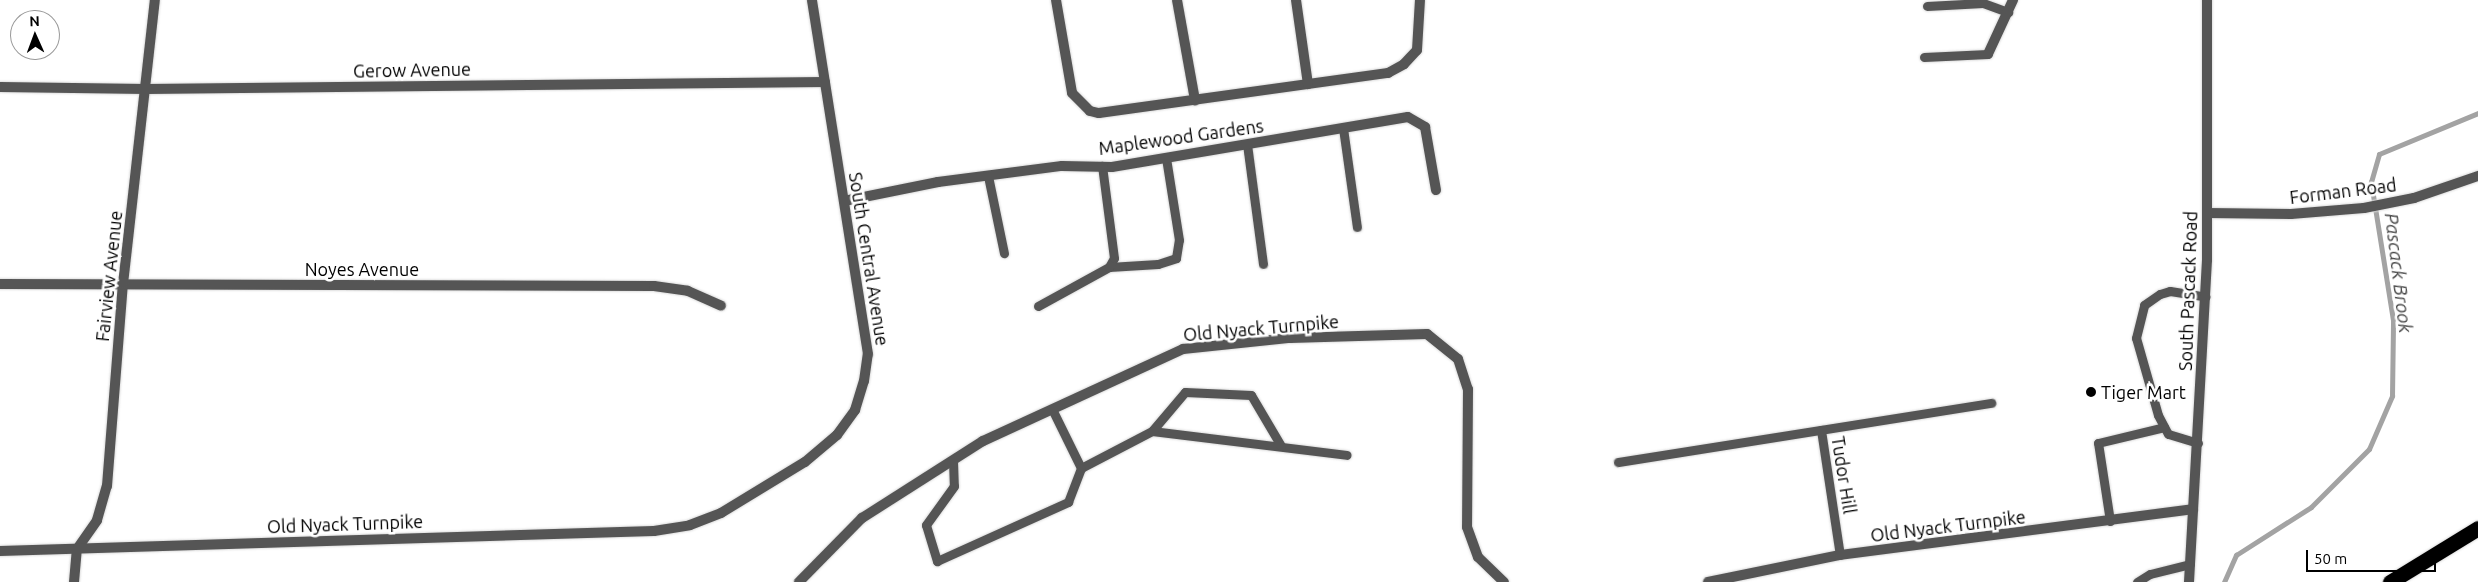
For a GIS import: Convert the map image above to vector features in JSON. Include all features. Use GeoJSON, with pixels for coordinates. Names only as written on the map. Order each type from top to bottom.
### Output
{"type":"FeatureCollection","features":[{"type":"Feature","properties":{"kind":"highway"},"geometry":{"type":"LineString","coordinates":[[2390,582],[2478,528]]}},
{"type":"Feature","properties":{"kind":"street","name":"Fairview Avenue"},"geometry":{"type":"LineString","coordinates":[[77,549],[97,520],[107,486],[123,284],[155,0]]}},
{"type":"Feature","properties":{"kind":"street","name":"South Central Avenue"},"geometry":{"type":"LineString","coordinates":[[690,525],[721,513],[805,462],[837,436],[855,410],[864,381],[868,354],[812,0]]}},
{"type":"Feature","properties":{"kind":"street"},"geometry":{"type":"LineString","coordinates":[[1056,0],[1072,93],[1090,111],[1099,113],[1388,73],[1404,64],[1417,50],[1420,0]]}},
{"type":"Feature","properties":{"kind":"street"},"geometry":{"type":"LineString","coordinates":[[1177,0],[1195,100]]}},
{"type":"Feature","properties":{"kind":"street"},"geometry":{"type":"LineString","coordinates":[[1296,0],[1308,84]]}},
{"type":"Feature","properties":{"kind":"street"},"geometry":{"type":"LineString","coordinates":[[1988,54],[2013,0]]}},
{"type":"Feature","properties":{"kind":"street","name":"South Pascack Road"},"geometry":{"type":"LineString","coordinates":[[2189,582],[2206,297],[2207,0]]}},
{"type":"Feature","properties":{"kind":"street","name":"Gerow Avenue"},"geometry":{"type":"LineString","coordinates":[[0,87],[146,89],[825,82]]}},
{"type":"Feature","properties":{"kind":"street","name":"Maplewood Gardens"},"geometry":{"type":"LineString","coordinates":[[844,201],[988,176],[1062,166],[1102,166],[1166,158],[1408,117],[1425,127],[1436,190]]}},
{"type":"Feature","properties":{"kind":"street","name":"Forman Road"},"geometry":{"type":"LineString","coordinates":[[2207,213],[2291,214],[2364,208],[2397,202],[2478,176]]}},
{"type":"Feature","properties":{"kind":"street","name":"Noyes Avenue"},"geometry":{"type":"LineString","coordinates":[[0,284],[654,286],[688,290],[721,306]]}},
{"type":"Feature","properties":{"kind":"street","name":"Old Nyack Turnpike"},"geometry":{"type":"LineString","coordinates":[[799,582],[862,518],[983,441],[1183,350],[1290,338],[1427,334],[1458,359],[1465,382],[1467,527],[1478,557],[1504,582]]}},
{"type":"Feature","properties":{"kind":"street","name":"Old Nyack Turnpike"},"geometry":{"type":"LineString","coordinates":[[1708,582],[1777,570],[1840,555],[2193,509]]}},
{"type":"Feature","properties":{"kind":"street","name":"Old Nyack Turnpike"},"geometry":{"type":"LineString","coordinates":[[0,551],[654,531],[690,525]]}},
{"type":"Feature","properties":{"kind":"street"},"geometry":{"type":"LineString","coordinates":[[74,582],[77,549]]}},
{"type":"Feature","properties":{"kind":"lane"},"geometry":{"type":"LineString","coordinates":[[1927,6],[1983,3],[2008,12]]}},
{"type":"Feature","properties":{"kind":"lane"},"geometry":{"type":"LineString","coordinates":[[1924,57],[1988,54]]}},
{"type":"Feature","properties":{"kind":"lane"},"geometry":{"type":"LineString","coordinates":[[1343,128],[1357,227]]}},
{"type":"Feature","properties":{"kind":"lane"},"geometry":{"type":"LineString","coordinates":[[1247,144],[1263,264]]}},
{"type":"Feature","properties":{"kind":"lane"},"geometry":{"type":"LineString","coordinates":[[1038,306],[1108,267],[1158,264],[1176,258],[1179,252],[1166,158]]}},
{"type":"Feature","properties":{"kind":"lane"},"geometry":{"type":"LineString","coordinates":[[1102,166],[1114,258],[1108,267]]}},
{"type":"Feature","properties":{"kind":"lane"},"geometry":{"type":"LineString","coordinates":[[988,176],[1004,253]]}},
{"type":"Feature","properties":{"kind":"lane"},"geometry":{"type":"LineString","coordinates":[[2198,443],[2168,434],[2158,415],[2136,338],[2144,305],[2170,291],[2206,297]]}},
{"type":"Feature","properties":{"kind":"lane"},"geometry":{"type":"LineString","coordinates":[[953,461],[954,486],[926,525],[937,561],[1068,502],[1082,468],[1152,431],[1184,392],[1251,395],[1281,446]]}},
{"type":"Feature","properties":{"kind":"lane"},"geometry":{"type":"LineString","coordinates":[[1618,462],[1990,403]]}},
{"type":"Feature","properties":{"kind":"lane"},"geometry":{"type":"LineString","coordinates":[[1052,409],[1082,468]]}},
{"type":"Feature","properties":{"kind":"lane"},"geometry":{"type":"LineString","coordinates":[[2110,521],[2098,443],[2164,427]]}},
{"type":"Feature","properties":{"kind":"lane","name":"Tudor Hill"},"geometry":{"type":"LineString","coordinates":[[1820,430],[1840,555]]}},
{"type":"Feature","properties":{"kind":"lane"},"geometry":{"type":"LineString","coordinates":[[1152,431],[1347,455]]}},
{"type":"Feature","properties":{"kind":"lane"},"geometry":{"type":"LineString","coordinates":[[2137,582],[2150,574],[2190,564]]}},
{"type":"Feature","properties":{"kind":"waterway","name":"Pascack Brook"},"geometry":{"type":"LineString","coordinates":[[2224,582],[2236,555],[2311,507],[2369,449],[2392,396],[2393,320],[2371,182],[2379,154],[2478,113]]}},
{"type":"Feature","properties":{"kind":"place","name":"Tiger Mart"},"geometry":{"type":"Point","coordinates":[2091,392]}}]}
